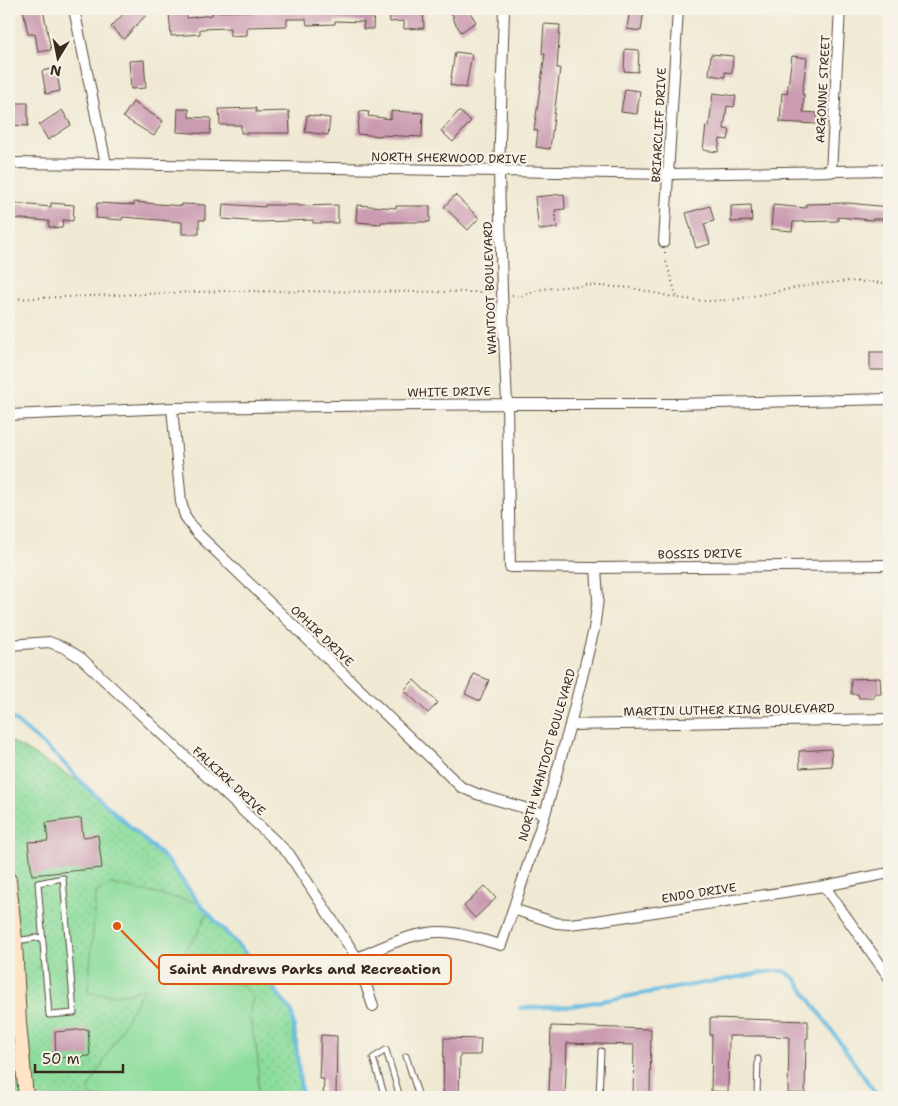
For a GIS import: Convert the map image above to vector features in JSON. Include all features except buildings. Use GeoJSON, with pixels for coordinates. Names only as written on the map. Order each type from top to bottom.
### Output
{"type":"FeatureCollection","features":[{"type":"Feature","properties":{"kind":"main road"},"geometry":{"type":"LineString","coordinates":[[9,880],[12,941],[26,1097]]}},
{"type":"Feature","properties":{"kind":"street"},"geometry":{"type":"LineString","coordinates":[[74,9],[106,164]]}},
{"type":"Feature","properties":{"kind":"street","name":"WANTOOT BOULEVARD"},"geometry":{"type":"LineString","coordinates":[[504,9],[498,172],[507,404],[510,567]]}},
{"type":"Feature","properties":{"kind":"street","name":"BRIARCLIFF DRIVE"},"geometry":{"type":"LineString","coordinates":[[664,242],[678,9]]}},
{"type":"Feature","properties":{"kind":"street","name":"ARGONNE STREET"},"geometry":{"type":"LineString","coordinates":[[831,172],[840,9]]}},
{"type":"Feature","properties":{"kind":"street","name":"NORTH SHERWOOD DRIVE"},"geometry":{"type":"LineString","coordinates":[[9,163],[668,174],[889,170]]}},
{"type":"Feature","properties":{"kind":"street","name":"WHITE DRIVE"},"geometry":{"type":"LineString","coordinates":[[9,415],[172,408],[675,404],[889,399]]}},
{"type":"Feature","properties":{"kind":"street","name":"OPHIR DRIVE"},"geometry":{"type":"LineString","coordinates":[[172,408],[181,502],[185,516],[196,532],[461,787],[477,794],[545,814]]}},
{"type":"Feature","properties":{"kind":"street","name":"BOSSIS DRIVE"},"geometry":{"type":"LineString","coordinates":[[510,567],[889,565]]}},
{"type":"Feature","properties":{"kind":"street","name":"NORTH WANTOOT BOULEVARD"},"geometry":{"type":"LineString","coordinates":[[357,958],[396,941],[423,933],[451,932],[501,945],[545,814],[570,725],[594,629],[598,599],[596,568]]}},
{"type":"Feature","properties":{"kind":"street","name":"FALKIRK DRIVE"},"geometry":{"type":"LineString","coordinates":[[9,645],[49,642],[65,648],[81,658],[288,854],[357,958],[374,1006]]}},
{"type":"Feature","properties":{"kind":"street","name":"MARTIN LUTHER KING BOULEVARD"},"geometry":{"type":"LineString","coordinates":[[570,725],[889,719]]}},
{"type":"Feature","properties":{"kind":"street","name":"ENDO DRIVE"},"geometry":{"type":"LineString","coordinates":[[513,909],[556,923],[570,924],[824,886],[889,873]]}},
{"type":"Feature","properties":{"kind":"street"},"geometry":{"type":"LineString","coordinates":[[824,886],[889,976]]}},
{"type":"Feature","properties":{"kind":"lane"},"geometry":{"type":"LineString","coordinates":[[64,878],[74,1013],[49,1015],[42,937],[38,883],[64,878]]}},
{"type":"Feature","properties":{"kind":"lane"},"geometry":{"type":"LineString","coordinates":[[12,941],[42,937]]}},
{"type":"Feature","properties":{"kind":"lane"},"geometry":{"type":"LineString","coordinates":[[385,1097],[373,1058],[386,1050],[400,1097]]}},
{"type":"Feature","properties":{"kind":"lane"},"geometry":{"type":"LineString","coordinates":[[599,1097],[601,1051]]}},
{"type":"Feature","properties":{"kind":"lane"},"geometry":{"type":"LineString","coordinates":[[406,1056],[419,1097]]}},
{"type":"Feature","properties":{"kind":"lane"},"geometry":{"type":"LineString","coordinates":[[757,1097],[758,1059]]}},
{"type":"Feature","properties":{"kind":"path"},"geometry":{"type":"LineString","coordinates":[[664,242],[665,258],[677,298]]}},
{"type":"Feature","properties":{"kind":"path"},"geometry":{"type":"LineString","coordinates":[[9,299],[224,290],[502,292],[519,297],[542,289],[586,285],[632,288],[677,298],[705,301],[732,300],[815,284],[849,281],[889,283]]}},
{"type":"Feature","properties":{"kind":"green space"},"geometry":{"type":"Polygon","coordinates":[[[9,740],[83,784],[168,861],[199,903],[251,959],[292,1012],[297,1039],[302,1097],[9,1097],[9,1026],[19,1023],[9,880],[9,740]]]}},
{"type":"Feature","properties":{"kind":"green space"},"geometry":{"type":"Polygon","coordinates":[[[110,884],[199,903],[207,912],[198,933],[179,959],[203,965],[225,974],[239,983],[253,997],[249,1015],[258,1058],[258,1097],[91,1097],[89,1088],[144,988],[130,993],[112,995],[88,993],[96,893],[110,884]]]}},
{"type":"Feature","properties":{"kind":"waterway"},"geometry":{"type":"LineString","coordinates":[[9,719],[13,719],[59,758],[83,784],[168,861],[199,903],[251,959],[292,1012],[302,1097]]}},
{"type":"Feature","properties":{"kind":"waterway"},"geometry":{"type":"LineString","coordinates":[[520,1008],[572,1006],[773,971],[784,971],[795,978],[878,1097]]}},
{"type":"Feature","properties":{"kind":"place","name":"Saint Andrews Parks and Recreation"},"geometry":{"type":"Point","coordinates":[117,926]}}]}
